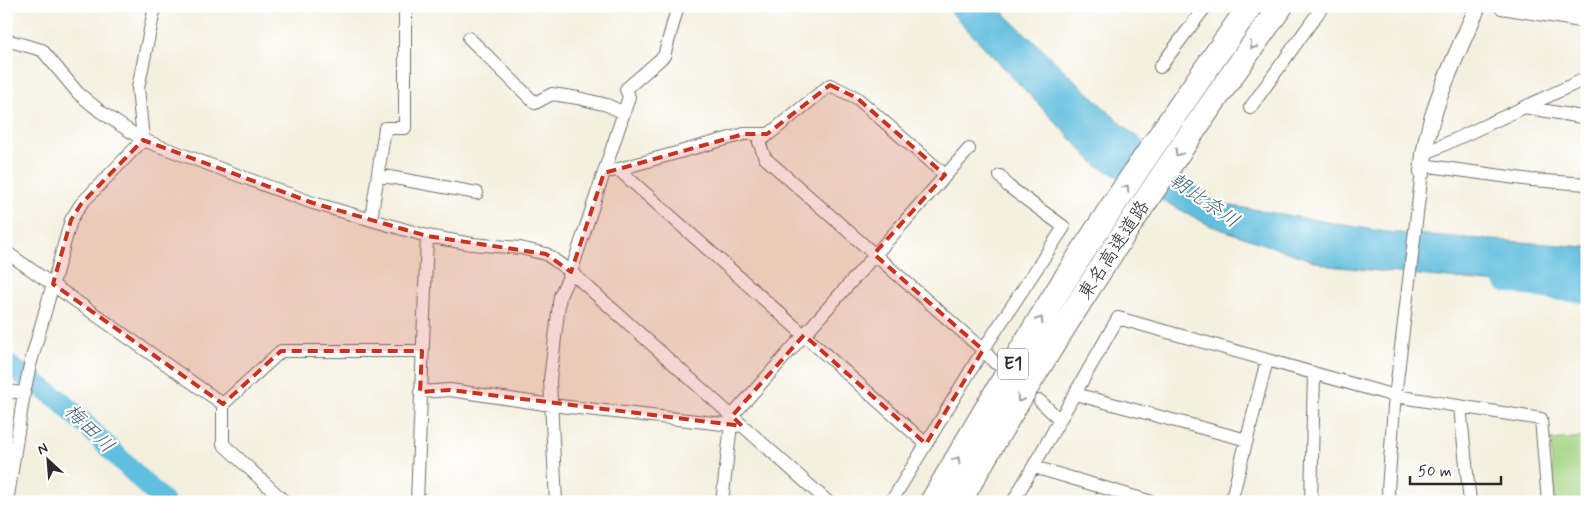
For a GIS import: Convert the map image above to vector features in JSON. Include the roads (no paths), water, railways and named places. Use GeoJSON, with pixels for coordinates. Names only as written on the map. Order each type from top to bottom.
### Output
{"type":"FeatureCollection","features":[{"type":"Feature","properties":{"kind":"highway","name":"東名高速道路"},"geometry":{"type":"LineString","coordinates":[[932,502],[1030,335],[1098,228],[1250,6]]}},
{"type":"Feature","properties":{"kind":"highway","name":"東名高速道路"},"geometry":{"type":"LineString","coordinates":[[959,502],[990,447],[1084,295],[1205,112],[1281,6]]}},
{"type":"Feature","properties":{"kind":"street"},"geometry":{"type":"LineString","coordinates":[[7,502],[30,365],[72,220],[81,204],[143,140],[138,88],[155,6]]}},
{"type":"Feature","properties":{"kind":"street"},"geometry":{"type":"LineString","coordinates":[[371,220],[385,128],[405,128],[405,6]]}},
{"type":"Feature","properties":{"kind":"street"},"geometry":{"type":"LineString","coordinates":[[556,502],[550,380],[560,296],[571,272],[624,113],[629,97],[626,89],[664,56],[678,6]]}},
{"type":"Feature","properties":{"kind":"street"},"geometry":{"type":"LineString","coordinates":[[1160,67],[1206,6]]}},
{"type":"Feature","properties":{"kind":"street"},"geometry":{"type":"LineString","coordinates":[[1250,108],[1323,6]]}},
{"type":"Feature","properties":{"kind":"street"},"geometry":{"type":"LineString","coordinates":[[1389,502],[1388,490],[1395,396],[1423,164],[1431,121],[1478,6]]}},
{"type":"Feature","properties":{"kind":"street"},"geometry":{"type":"LineString","coordinates":[[1502,6],[1587,20]]}},
{"type":"Feature","properties":{"kind":"street"},"geometry":{"type":"LineString","coordinates":[[469,38],[535,103],[552,94],[578,98],[624,113]]}},
{"type":"Feature","properties":{"kind":"street"},"geometry":{"type":"LineString","coordinates":[[6,40],[42,50],[78,93],[101,112],[143,140],[313,203],[427,236],[472,244],[520,248],[546,254],[571,272],[735,422],[828,502]]}},
{"type":"Feature","properties":{"kind":"street"},"geometry":{"type":"LineString","coordinates":[[1423,164],[1524,107],[1587,78]]}},
{"type":"Feature","properties":{"kind":"street"},"geometry":{"type":"LineString","coordinates":[[945,176],[856,98],[830,85],[759,142],[765,158],[983,350],[995,363]]}},
{"type":"Feature","properties":{"kind":"street"},"geometry":{"type":"LineString","coordinates":[[1524,107],[1587,118]]}},
{"type":"Feature","properties":{"kind":"street"},"geometry":{"type":"LineString","coordinates":[[604,173],[744,134],[767,134]]}},
{"type":"Feature","properties":{"kind":"street"},"geometry":{"type":"LineString","coordinates":[[722,502],[735,422],[804,335],[969,149]]}},
{"type":"Feature","properties":{"kind":"street"},"geometry":{"type":"LineString","coordinates":[[1423,164],[1531,180],[1587,184]]}},
{"type":"Feature","properties":{"kind":"street"},"geometry":{"type":"LineString","coordinates":[[618,169],[926,444]]}},
{"type":"Feature","properties":{"kind":"street"},"geometry":{"type":"LineString","coordinates":[[378,174],[477,193]]}},
{"type":"Feature","properties":{"kind":"street"},"geometry":{"type":"LineString","coordinates":[[891,502],[983,350],[1064,227],[1008,186],[1000,176]]}},
{"type":"Feature","properties":{"kind":"street"},"geometry":{"type":"LineString","coordinates":[[417,502],[427,236]]}},
{"type":"Feature","properties":{"kind":"street"},"geometry":{"type":"LineString","coordinates":[[6,252],[223,404]]}},
{"type":"Feature","properties":{"kind":"street"},"geometry":{"type":"LineString","coordinates":[[1013,502],[1118,318],[1395,396],[1541,420],[1548,502]]}},
{"type":"Feature","properties":{"kind":"street"},"geometry":{"type":"LineString","coordinates":[[285,502],[223,444],[223,404],[280,351],[422,351]]}},
{"type":"Feature","properties":{"kind":"street"},"geometry":{"type":"LineString","coordinates":[[1232,502],[1267,360]]}},
{"type":"Feature","properties":{"kind":"street"},"geometry":{"type":"LineString","coordinates":[[1311,502],[1314,373]]}},
{"type":"Feature","properties":{"kind":"street"},"geometry":{"type":"LineString","coordinates":[[6,390],[24,393]]}},
{"type":"Feature","properties":{"kind":"street"},"geometry":{"type":"LineString","coordinates":[[420,392],[450,390],[551,405],[735,422]]}},
{"type":"Feature","properties":{"kind":"street"},"geometry":{"type":"LineString","coordinates":[[1075,394],[1247,440]]}},
{"type":"Feature","properties":{"kind":"street"},"geometry":{"type":"LineString","coordinates":[[1040,401],[1060,420]]}},
{"type":"Feature","properties":{"kind":"street"},"geometry":{"type":"LineString","coordinates":[[1460,407],[1470,502]]}},
{"type":"Feature","properties":{"kind":"street"},"geometry":{"type":"LineString","coordinates":[[1034,466],[1152,502]]}},
{"type":"Feature","properties":{"kind":"water"},"geometry":{"type":"Polygon","coordinates":[[[945,6],[996,6],[1117,120],[1215,203],[1386,232],[1587,247],[1587,292],[1329,266],[1211,226],[1096,165],[945,6]]]}},
{"type":"Feature","properties":{"kind":"waterway","name":"朝比奈川"},"geometry":{"type":"LineString","coordinates":[[1505,282],[1587,293]]}},
{"type":"Feature","properties":{"kind":"waterway","name":"梅田川"},"geometry":{"type":"LineString","coordinates":[[6,364],[61,401],[164,502]]}}]}
